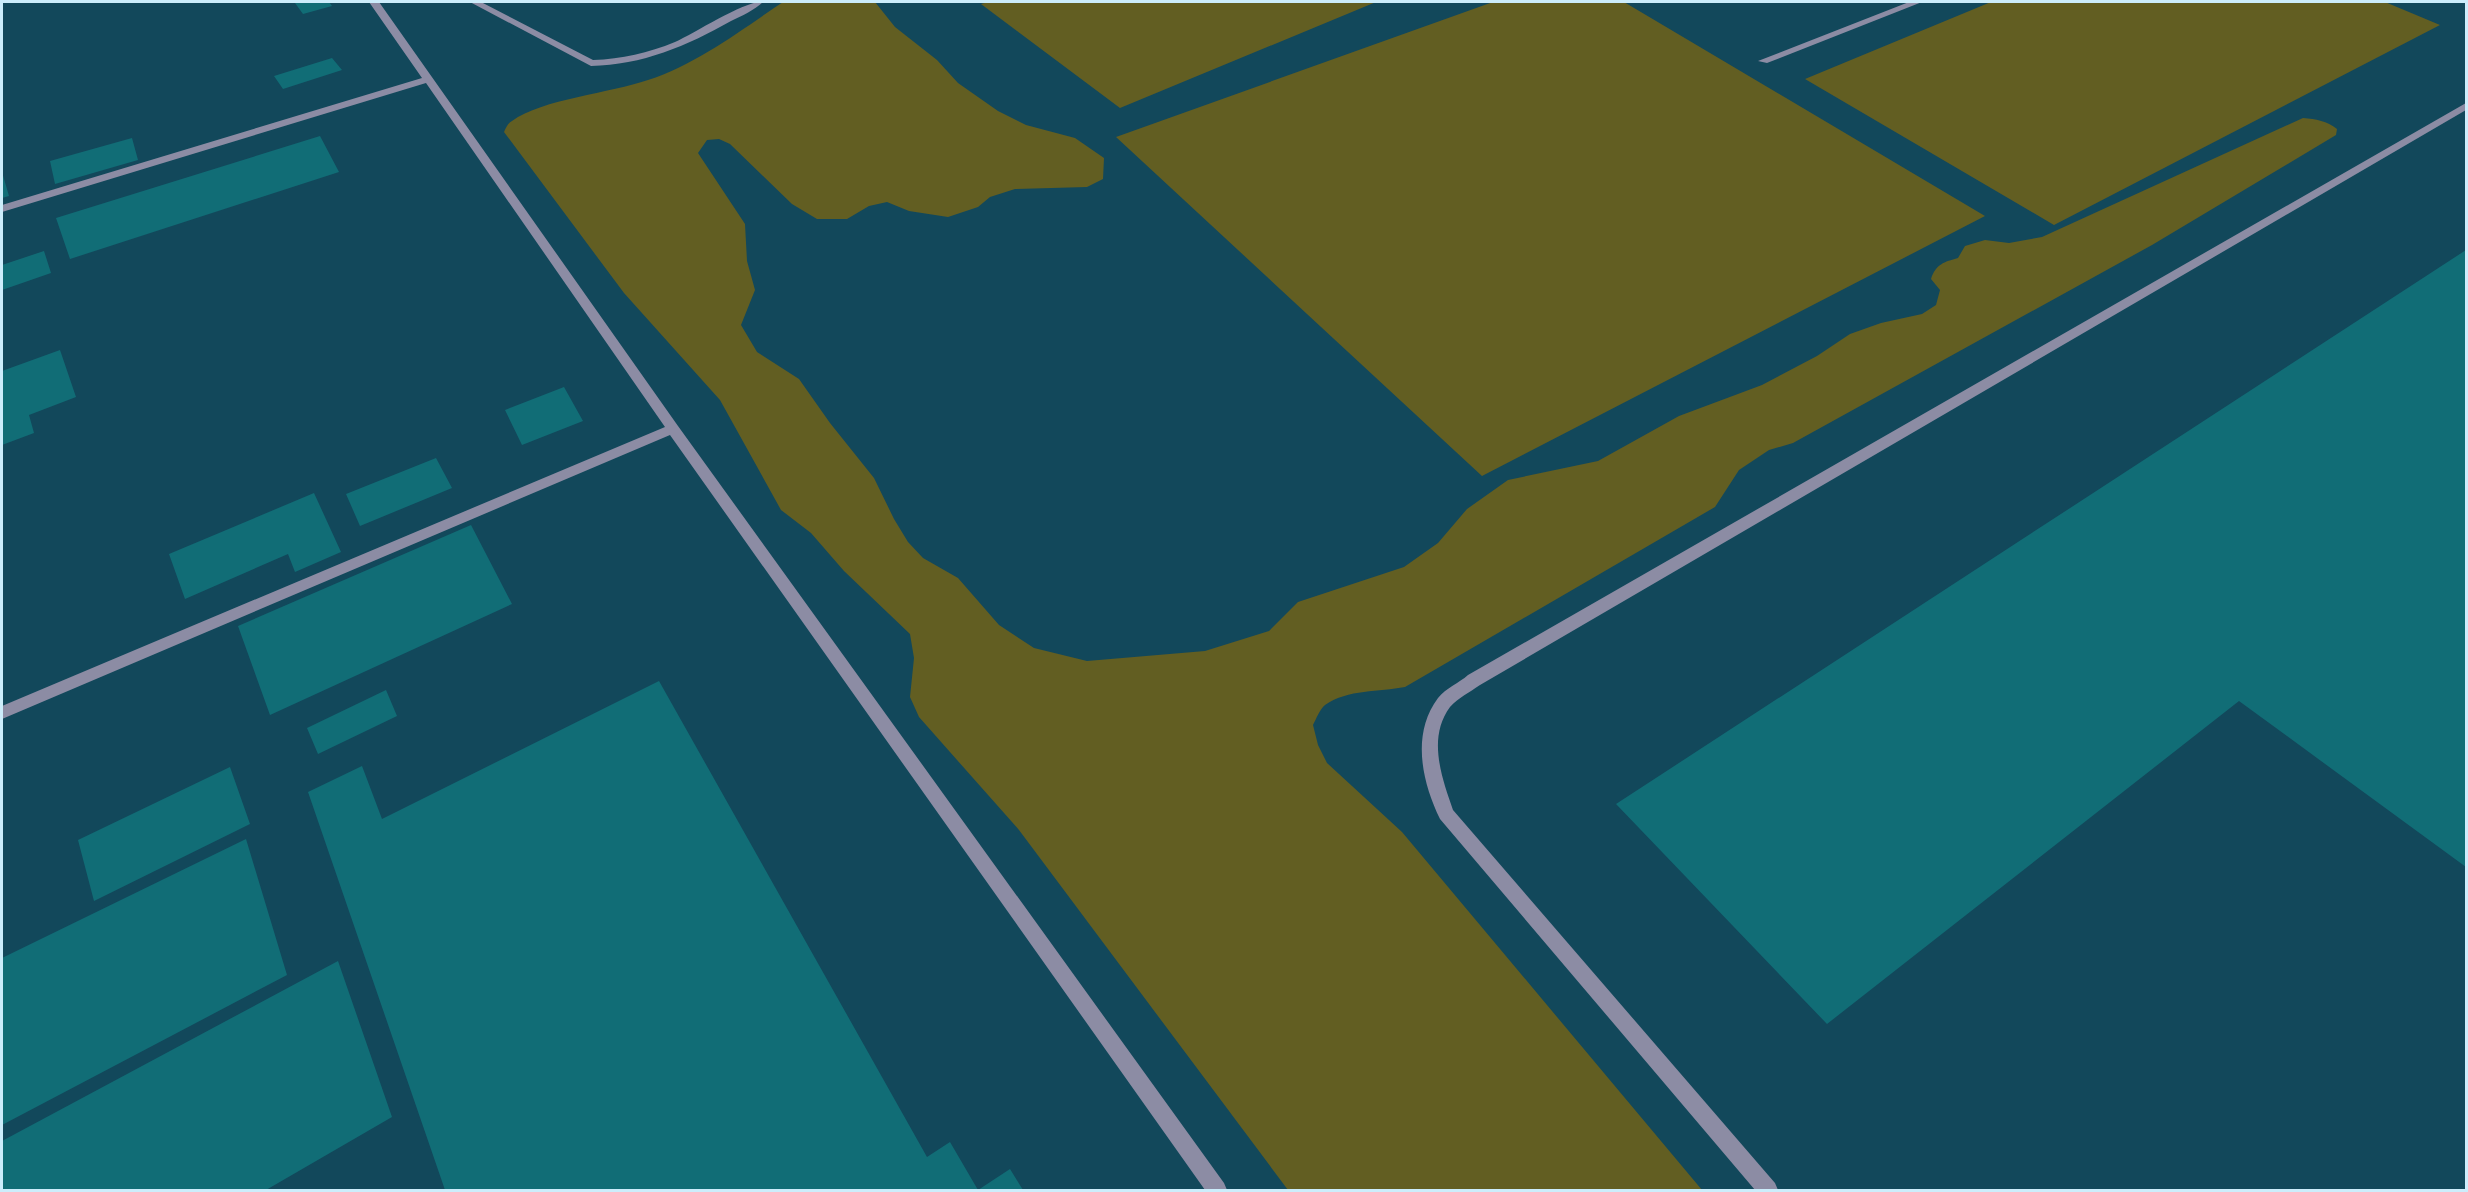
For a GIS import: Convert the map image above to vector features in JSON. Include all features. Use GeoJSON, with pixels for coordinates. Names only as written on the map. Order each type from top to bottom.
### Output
{"type":"FeatureCollection","features":[{"type":"Feature","properties":{"kind":"street"},"geometry":{"type":"LineString","coordinates":[[374,2],[673,429],[1216,1191]]}},
{"type":"Feature","properties":{"kind":"street"},"geometry":{"type":"LineString","coordinates":[[475,2],[591,63],[612,64],[639,59],[671,46],[758,2]]}},
{"type":"Feature","properties":{"kind":"street"},"geometry":{"type":"LineString","coordinates":[[1763,60],[1917,2]]}},
{"type":"Feature","properties":{"kind":"street"},"geometry":{"type":"LineString","coordinates":[[2,208],[429,79]]}},
{"type":"Feature","properties":{"kind":"street"},"geometry":{"type":"LineString","coordinates":[[1768,1191],[1446,814],[1431,772],[1428,733],[1444,702],[1484,674],[2466,106]]}},
{"type":"Feature","properties":{"kind":"street"},"geometry":{"type":"LineString","coordinates":[[2,713],[673,429]]}},
{"type":"Feature","properties":{"kind":"shaded area"},"geometry":{"type":"Polygon","coordinates":[[[783,2],[875,2],[895,27],[937,60],[958,83],[998,111],[1026,125],[1075,138],[1104,158],[1103,179],[1087,187],[1015,189],[990,197],[978,207],[948,217],[909,211],[887,202],[869,206],[847,219],[817,219],[792,204],[730,144],[719,139],[707,140],[698,153],[745,224],[747,261],[755,290],[741,325],[757,352],[799,379],[830,423],[874,478],[908,542],[923,558],[958,578],[999,625],[1034,648],[1087,661],[1205,651],[1269,631],[1298,602],[1404,567],[1438,543],[1467,509],[1508,480],[1598,461],[1679,416],[1762,385],[1817,356],[1850,334],[1881,323],[1922,314],[1936,305],[1940,290],[1931,279],[1935,270],[1945,262],[1958,258],[1965,246],[1985,240],[2009,243],[2042,237],[2303,118],[2321,121],[2337,129],[2336,135],[2152,245],[1793,443],[1769,450],[1739,470],[1715,507],[1405,687],[1344,696],[1323,707],[1313,725],[1318,745],[1327,763],[1402,832],[1702,1190],[1288,1190],[1019,830],[919,717],[910,697],[914,658],[910,634],[844,571],[811,533],[781,510],[720,400],[624,293],[504,132],[511,122],[541,107],[633,85],[684,65],[718,46],[783,2]]]}},
{"type":"Feature","properties":{"kind":"shaded area"},"geometry":{"type":"Polygon","coordinates":[[[988,2],[1376,2],[1120,108],[981,4],[988,2]]]}},
{"type":"Feature","properties":{"kind":"shaded area"},"geometry":{"type":"Polygon","coordinates":[[[1493,2],[1624,2],[1985,216],[1482,476],[1116,137],[1493,2]]]}},
{"type":"Feature","properties":{"kind":"shaded area"},"geometry":{"type":"Polygon","coordinates":[[[1991,2],[2385,2],[2440,25],[2054,225],[1805,79],[1991,2]]]}},
{"type":"Feature","properties":{"kind":"building"},"geometry":{"type":"Polygon","coordinates":[[[329,2],[332,6],[303,14],[295,3],[329,2]]]}},
{"type":"Feature","properties":{"kind":"building"},"geometry":{"type":"Polygon","coordinates":[[[332,58],[342,70],[283,89],[274,76],[332,58]]]}},
{"type":"Feature","properties":{"kind":"building"},"geometry":{"type":"Polygon","coordinates":[[[320,136],[339,172],[70,259],[56,218],[320,136]]]}},
{"type":"Feature","properties":{"kind":"building"},"geometry":{"type":"Polygon","coordinates":[[[132,138],[138,160],[55,184],[50,161],[132,138]]]}},
{"type":"Feature","properties":{"kind":"building"},"geometry":{"type":"Polygon","coordinates":[[[2,172],[9,196],[2,198],[2,172]]]}},
{"type":"Feature","properties":{"kind":"building"},"geometry":{"type":"Polygon","coordinates":[[[2466,250],[2466,867],[2239,701],[1827,1024],[1616,804],[2466,250]]]}},
{"type":"Feature","properties":{"kind":"building"},"geometry":{"type":"Polygon","coordinates":[[[44,251],[51,273],[2,290],[2,265],[44,251]]]}},
{"type":"Feature","properties":{"kind":"building"},"geometry":{"type":"Polygon","coordinates":[[[60,350],[76,397],[29,415],[34,433],[2,445],[2,371],[60,350]]]}},
{"type":"Feature","properties":{"kind":"building"},"geometry":{"type":"Polygon","coordinates":[[[564,387],[583,421],[522,445],[505,410],[564,387]]]}},
{"type":"Feature","properties":{"kind":"building"},"geometry":{"type":"Polygon","coordinates":[[[436,458],[452,488],[360,526],[346,494],[436,458]]]}},
{"type":"Feature","properties":{"kind":"building"},"geometry":{"type":"Polygon","coordinates":[[[314,493],[341,552],[295,572],[288,554],[185,599],[169,554],[314,493]]]}},
{"type":"Feature","properties":{"kind":"building"},"geometry":{"type":"Polygon","coordinates":[[[471,525],[512,604],[270,715],[238,626],[471,525]]]}},
{"type":"Feature","properties":{"kind":"building"},"geometry":{"type":"Polygon","coordinates":[[[659,681],[927,1157],[950,1142],[978,1190],[445,1190],[308,792],[362,766],[382,819],[659,681]]]}},
{"type":"Feature","properties":{"kind":"building"},"geometry":{"type":"Polygon","coordinates":[[[386,690],[397,716],[318,754],[307,728],[386,690]]]}},
{"type":"Feature","properties":{"kind":"building"},"geometry":{"type":"Polygon","coordinates":[[[230,767],[250,824],[94,901],[78,840],[230,767]]]}},
{"type":"Feature","properties":{"kind":"building"},"geometry":{"type":"Polygon","coordinates":[[[246,839],[287,975],[2,1125],[2,958],[246,839]]]}},
{"type":"Feature","properties":{"kind":"building"},"geometry":{"type":"Polygon","coordinates":[[[338,961],[392,1117],[266,1190],[2,1190],[2,1141],[338,961]]]}},
{"type":"Feature","properties":{"kind":"building"},"geometry":{"type":"Polygon","coordinates":[[[1010,1169],[1023,1190],[978,1190],[1010,1169]]]}}]}
